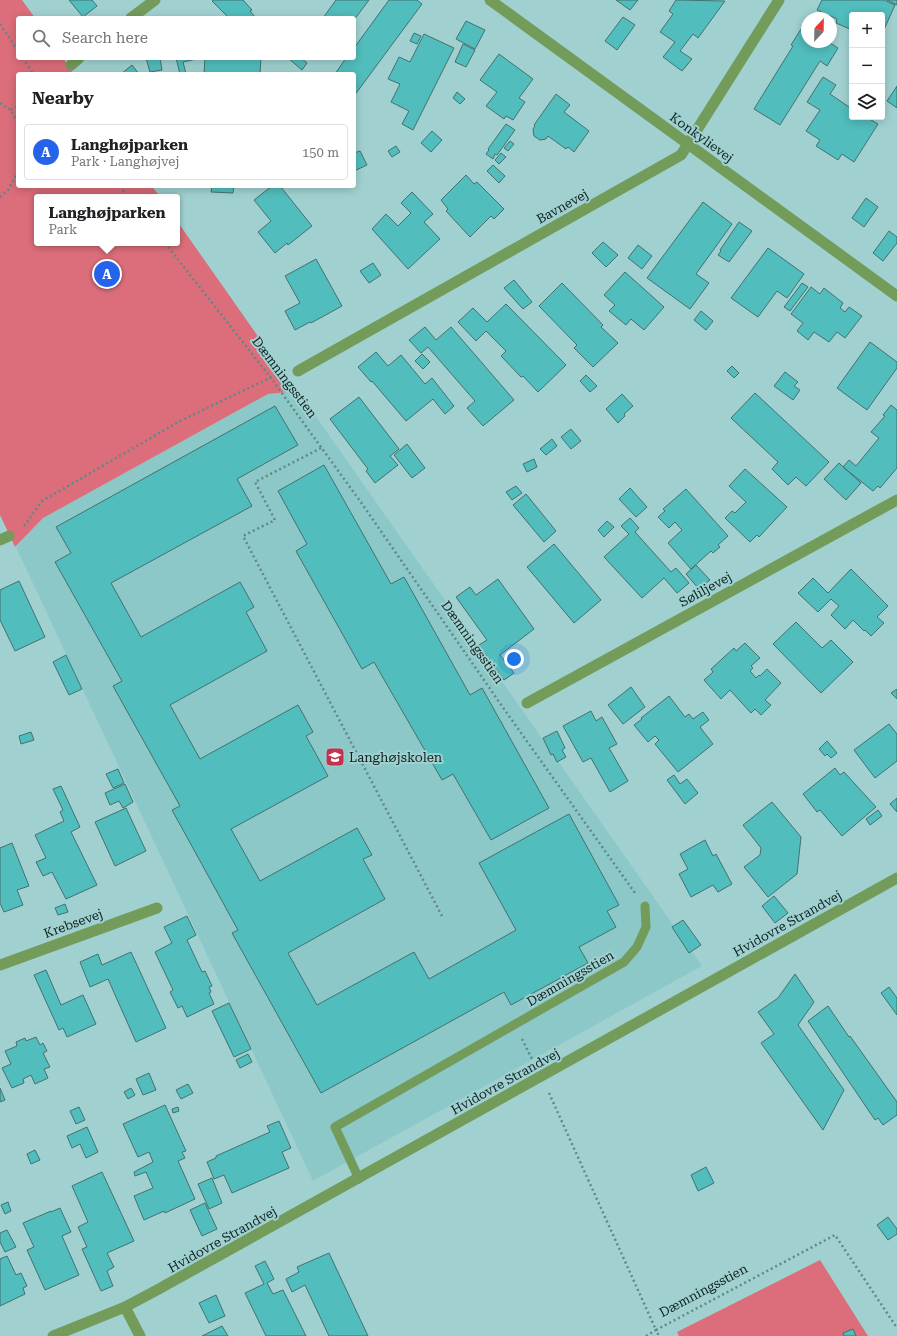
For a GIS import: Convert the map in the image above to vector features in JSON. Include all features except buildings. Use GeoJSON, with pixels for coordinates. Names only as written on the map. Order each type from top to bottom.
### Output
{"type":"FeatureCollection","features":[{"type":"Feature","properties":{"kind":"street"},"geometry":{"type":"LineString","coordinates":[[134,16],[155,0]]}},
{"type":"Feature","properties":{"kind":"street","name":"Konkylievej"},"geometry":{"type":"LineString","coordinates":[[490,0],[897,296]]}},
{"type":"Feature","properties":{"kind":"street","name":"Bavnevej"},"geometry":{"type":"LineString","coordinates":[[298,371],[681,155],[779,0]]}},
{"type":"Feature","properties":{"kind":"street","name":"Søliljevej"},"geometry":{"type":"LineString","coordinates":[[527,702],[897,500]]}},
{"type":"Feature","properties":{"kind":"street","name":"Hvidovre Strandvej"},"geometry":{"type":"LineString","coordinates":[[53,1336],[125,1307],[163,1287],[897,878]]}},
{"type":"Feature","properties":{"kind":"street","name":"Krebsevej"},"geometry":{"type":"LineString","coordinates":[[0,965],[157,908]]}},
{"type":"Feature","properties":{"kind":"street"},"geometry":{"type":"LineString","coordinates":[[125,1307],[140,1336]]}},
{"type":"Feature","properties":{"kind":"lane","name":"Dæmningsstien"},"geometry":{"type":"LineString","coordinates":[[359,1179],[335,1127],[624,962],[637,947],[646,927],[645,906]]}},
{"type":"Feature","properties":{"kind":"path"},"geometry":{"type":"LineString","coordinates":[[0,24],[16,48]]}},
{"type":"Feature","properties":{"kind":"path"},"geometry":{"type":"LineString","coordinates":[[24,60],[32,72]]}},
{"type":"Feature","properties":{"kind":"path"},"geometry":{"type":"LineString","coordinates":[[0,103],[11,110],[16,120]]}},
{"type":"Feature","properties":{"kind":"path"},"geometry":{"type":"LineString","coordinates":[[11,110],[16,107]]}},
{"type":"Feature","properties":{"kind":"path"},"geometry":{"type":"LineString","coordinates":[[0,197],[8,190],[16,176]]}},
{"type":"Feature","properties":{"kind":"path","name":"Dæmningsstien"},"geometry":{"type":"LineString","coordinates":[[166,246],[271,378],[322,448],[508,715],[645,906]]}},
{"type":"Feature","properties":{"kind":"path"},"geometry":{"type":"LineString","coordinates":[[4,538],[21,530],[42,501],[180,421],[280,373]]}},
{"type":"Feature","properties":{"kind":"path"},"geometry":{"type":"LineString","coordinates":[[322,448],[255,482],[274,520],[243,536],[442,916]]}},
{"type":"Feature","properties":{"kind":"path"},"geometry":{"type":"LineString","coordinates":[[514,1025],[541,1077]]}},
{"type":"Feature","properties":{"kind":"path","name":"Dæmningsstien"},"geometry":{"type":"LineString","coordinates":[[556,1110],[656,1330],[835,1235],[897,1328]]}},
{"type":"Feature","properties":{"kind":"path"},"geometry":{"type":"LineString","coordinates":[[646,1336],[656,1330],[659,1336]]}},
{"type":"Feature","properties":{"kind":"shaded area"},"geometry":{"type":"Polygon","coordinates":[[[0,0],[22,0],[34,16],[16,16],[16,60],[64,60],[73,72],[16,72],[16,188],[153,188],[158,194],[34,194],[34,246],[180,246],[180,225],[298,391],[268,394],[43,518],[15,547],[0,515],[0,0]]]}},
{"type":"Feature","properties":{"kind":"shaded area","name":"Langhøjskolen"},"geometry":{"type":"Polygon","coordinates":[[[298,391],[702,966],[313,1181],[16,547],[43,518],[268,394],[298,391]]]}},
{"type":"Feature","properties":{"kind":"shaded area"},"geometry":{"type":"Polygon","coordinates":[[[820,1260],[868,1336],[679,1336],[677,1332],[820,1260]]]}},
{"type":"Feature","properties":{"kind":"place","name":"Langhøjparken"},"geometry":{"type":"Point","coordinates":[107,274]}},
{"type":"Feature","properties":{"kind":"place","name":"Langhøjskolen"},"geometry":{"type":"Point","coordinates":[335,757]}}]}
